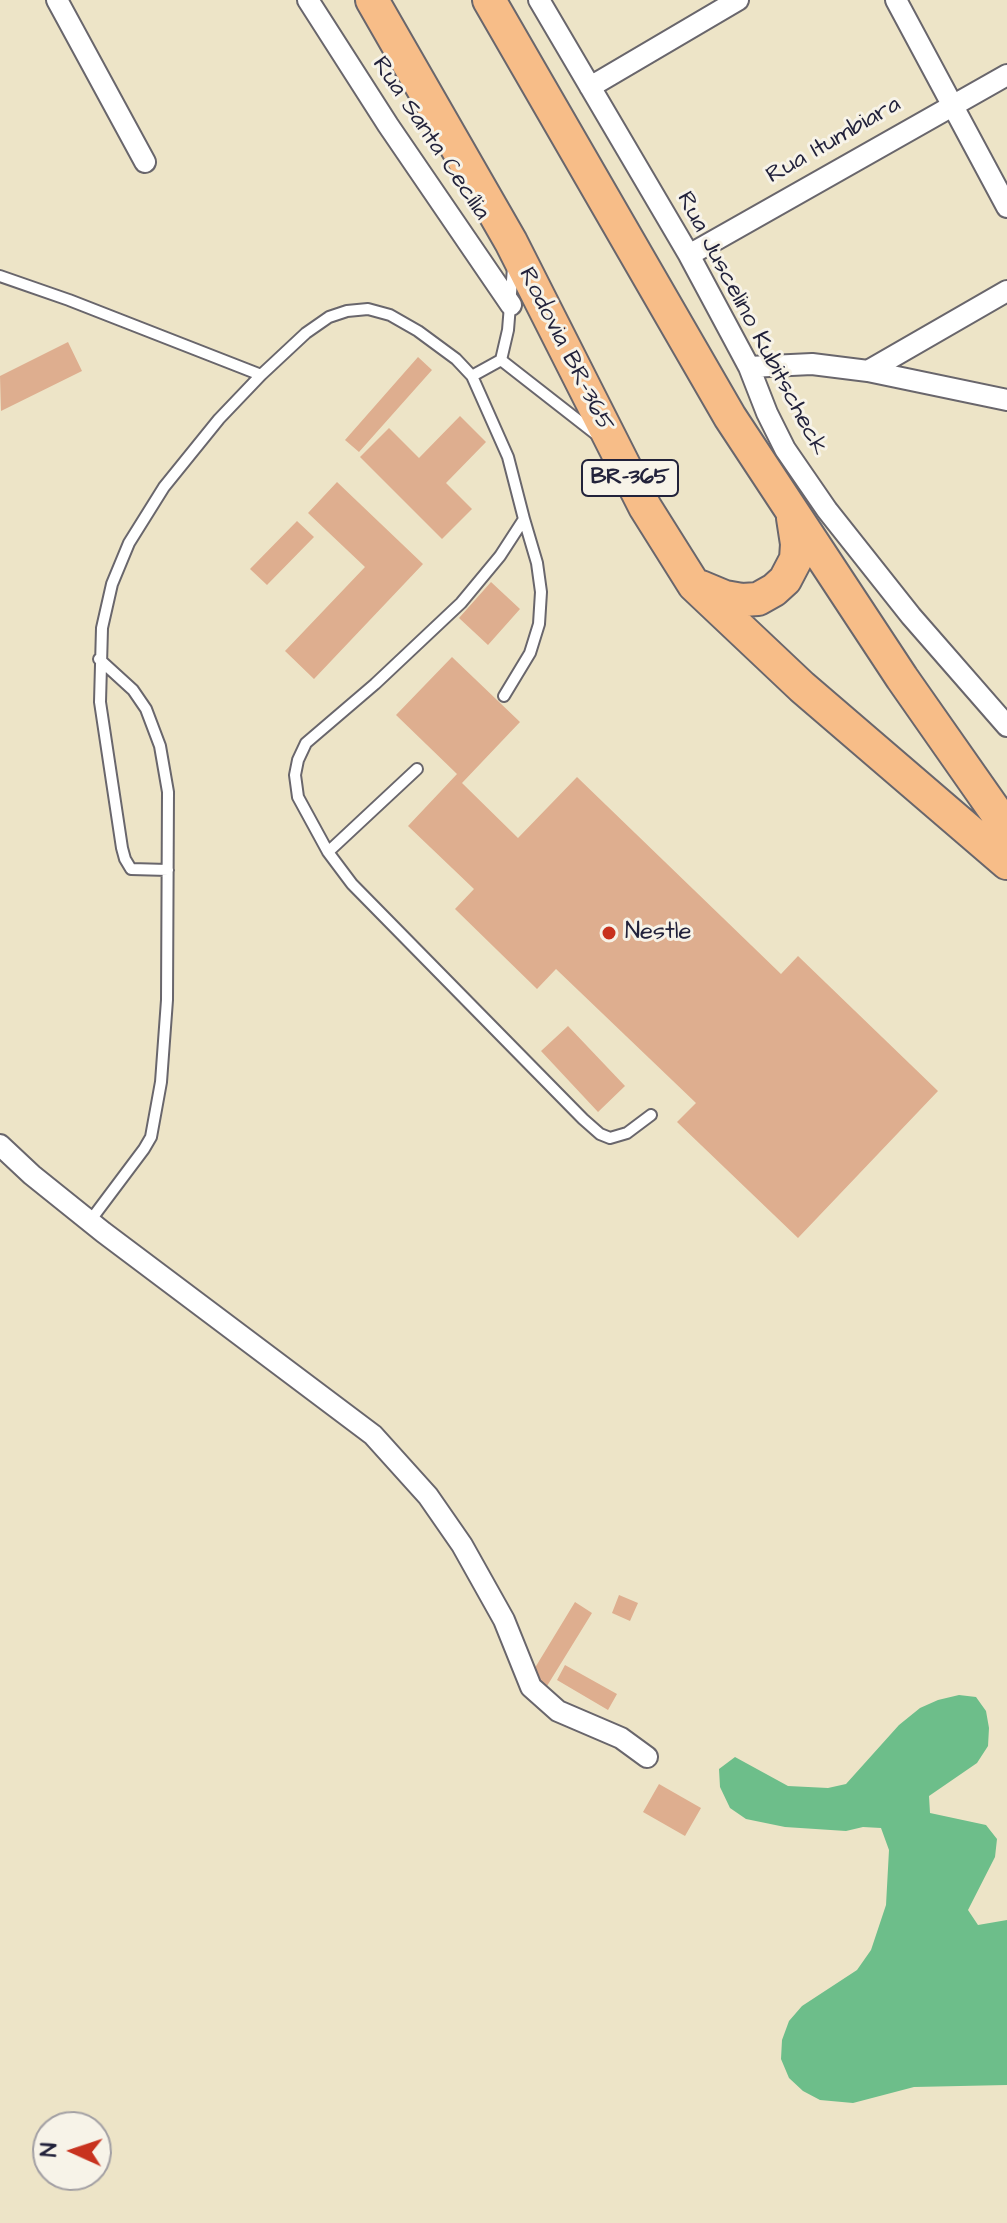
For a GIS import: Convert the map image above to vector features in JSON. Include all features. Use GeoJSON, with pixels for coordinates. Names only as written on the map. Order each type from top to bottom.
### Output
{"type":"FeatureCollection","features":[{"type":"Feature","properties":{"kind":"main road","name":"Rodovia BR-365"},"geometry":{"type":"LineString","coordinates":[[372,0],[511,242],[645,507],[694,585],[802,687],[1007,863]]}},
{"type":"Feature","properties":{"kind":"main road"},"geometry":{"type":"LineString","coordinates":[[489,0],[730,417],[1007,828]]}},
{"type":"Feature","properties":{"kind":"main road"},"geometry":{"type":"LineString","coordinates":[[694,585],[742,600],[758,599],[774,590],[785,580],[796,559],[796,531],[791,511]]}},
{"type":"Feature","properties":{"kind":"street"},"geometry":{"type":"LineString","coordinates":[[57,0],[145,162]]}},
{"type":"Feature","properties":{"kind":"street","name":"Rua Santa Cecília"},"geometry":{"type":"LineString","coordinates":[[308,0],[388,125],[511,305]]}},
{"type":"Feature","properties":{"kind":"street","name":"Rua Juscelino Kubitscheck"},"geometry":{"type":"LineString","coordinates":[[539,0],[689,255],[749,367],[785,449],[802,476],[911,616],[1007,726]]}},
{"type":"Feature","properties":{"kind":"street"},"geometry":{"type":"LineString","coordinates":[[590,87],[738,0]]}},
{"type":"Feature","properties":{"kind":"street"},"geometry":{"type":"LineString","coordinates":[[896,0],[1007,207]]}},
{"type":"Feature","properties":{"kind":"street","name":"Rua Itumbiara"},"geometry":{"type":"LineString","coordinates":[[689,255],[1007,75]]}},
{"type":"Feature","properties":{"kind":"street"},"geometry":{"type":"LineString","coordinates":[[868,371],[1007,291]]}},
{"type":"Feature","properties":{"kind":"street"},"geometry":{"type":"LineString","coordinates":[[749,367],[812,364],[868,371],[1007,400]]}},
{"type":"Feature","properties":{"kind":"street"},"geometry":{"type":"LineString","coordinates":[[0,1145],[90,1221],[373,1435],[428,1496],[462,1545],[504,1620],[531,1687],[558,1711],[621,1738],[647,1757]]}},
{"type":"Feature","properties":{"kind":"lane"},"geometry":{"type":"LineString","coordinates":[[501,360],[511,305],[511,242]]}},
{"type":"Feature","properties":{"kind":"lane"},"geometry":{"type":"LineString","coordinates":[[0,276],[261,375]]}},
{"type":"Feature","properties":{"kind":"lane"},"geometry":{"type":"LineString","coordinates":[[168,870],[138,871],[131,869],[125,859],[100,702],[102,628],[112,584],[129,543],[164,487],[219,419],[306,333],[329,317],[368,309],[390,315],[456,359],[472,376],[508,457],[537,563],[541,592],[539,624],[530,653],[504,696]]}},
{"type":"Feature","properties":{"kind":"lane"},"geometry":{"type":"LineString","coordinates":[[501,360],[561,405],[617,453]]}},
{"type":"Feature","properties":{"kind":"lane"},"geometry":{"type":"LineString","coordinates":[[472,376],[501,360]]}},
{"type":"Feature","properties":{"kind":"lane"},"geometry":{"type":"LineString","coordinates":[[524,519],[500,556],[461,603],[375,684],[306,743],[295,775],[298,797],[328,852],[352,884],[600,1134],[617,1138],[651,1115]]}},
{"type":"Feature","properties":{"kind":"lane"},"geometry":{"type":"LineString","coordinates":[[90,1221],[144,1149],[155,1119],[167,1000],[168,792],[160,746],[146,709],[133,690],[99,659]]}},
{"type":"Feature","properties":{"kind":"lane"},"geometry":{"type":"LineString","coordinates":[[328,852],[417,769]]}},
{"type":"Feature","properties":{"kind":"green space"},"geometry":{"type":"Polygon","coordinates":[[[959,1695],[976,1697],[986,1711],[988,1746],[977,1763],[929,1796],[930,1813],[986,1825],[997,1839],[995,1857],[968,1910],[978,1925],[1007,1920],[1007,2085],[914,2087],[853,2103],[820,2100],[803,2091],[789,2078],[781,2059],[782,2040],[789,2021],[802,2006],[857,1970],[871,1950],[886,1905],[889,1850],[881,1828],[863,1827],[846,1831],[785,1827],[746,1819],[730,1808],[720,1787],[719,1769],[735,1757],[788,1786],[828,1788],[846,1784],[899,1725],[920,1708],[959,1695]]]}},
{"type":"Feature","properties":{"kind":"building"},"geometry":{"type":"Polygon","coordinates":[[[68,342],[82,371],[1,411],[0,376],[68,342]]]}},
{"type":"Feature","properties":{"kind":"building"},"geometry":{"type":"Polygon","coordinates":[[[418,357],[432,370],[359,452],[345,440],[418,357]]]}},
{"type":"Feature","properties":{"kind":"building"},"geometry":{"type":"Polygon","coordinates":[[[460,416],[486,442],[446,483],[472,509],[442,539],[360,457],[389,428],[419,458],[460,416]]]}},
{"type":"Feature","properties":{"kind":"building"},"geometry":{"type":"Polygon","coordinates":[[[337,482],[423,564],[314,679],[285,651],[365,567],[308,513],[337,482]]]}},
{"type":"Feature","properties":{"kind":"building"},"geometry":{"type":"Polygon","coordinates":[[[297,521],[314,537],[267,585],[250,569],[297,521]]]}},
{"type":"Feature","properties":{"kind":"building"},"geometry":{"type":"Polygon","coordinates":[[[491,582],[520,609],[488,645],[459,618],[491,582]]]}},
{"type":"Feature","properties":{"kind":"building","name":"Nestle"},"geometry":{"type":"Polygon","coordinates":[[[452,657],[520,722],[462,783],[518,838],[577,777],[781,974],[798,956],[938,1091],[798,1238],[677,1122],[696,1103],[556,969],[537,989],[455,909],[474,889],[408,826],[457,774],[396,715],[452,657]]]}},
{"type":"Feature","properties":{"kind":"building"},"geometry":{"type":"Polygon","coordinates":[[[568,1026],[625,1086],[598,1112],[541,1051],[568,1026]]]}},
{"type":"Feature","properties":{"kind":"building"},"geometry":{"type":"Polygon","coordinates":[[[619,1595],[638,1603],[630,1621],[612,1613],[619,1595]]]}},
{"type":"Feature","properties":{"kind":"building"},"geometry":{"type":"Polygon","coordinates":[[[575,1602],[592,1613],[547,1686],[530,1676],[575,1602]]]}},
{"type":"Feature","properties":{"kind":"building"},"geometry":{"type":"Polygon","coordinates":[[[565,1665],[617,1694],[608,1710],[557,1680],[565,1665]]]}},
{"type":"Feature","properties":{"kind":"building"},"geometry":{"type":"Polygon","coordinates":[[[659,1784],[701,1808],[685,1836],[643,1812],[659,1784]]]}},
{"type":"Feature","properties":{"kind":"place","name":"Nestle"},"geometry":{"type":"Point","coordinates":[609,933]}}]}
